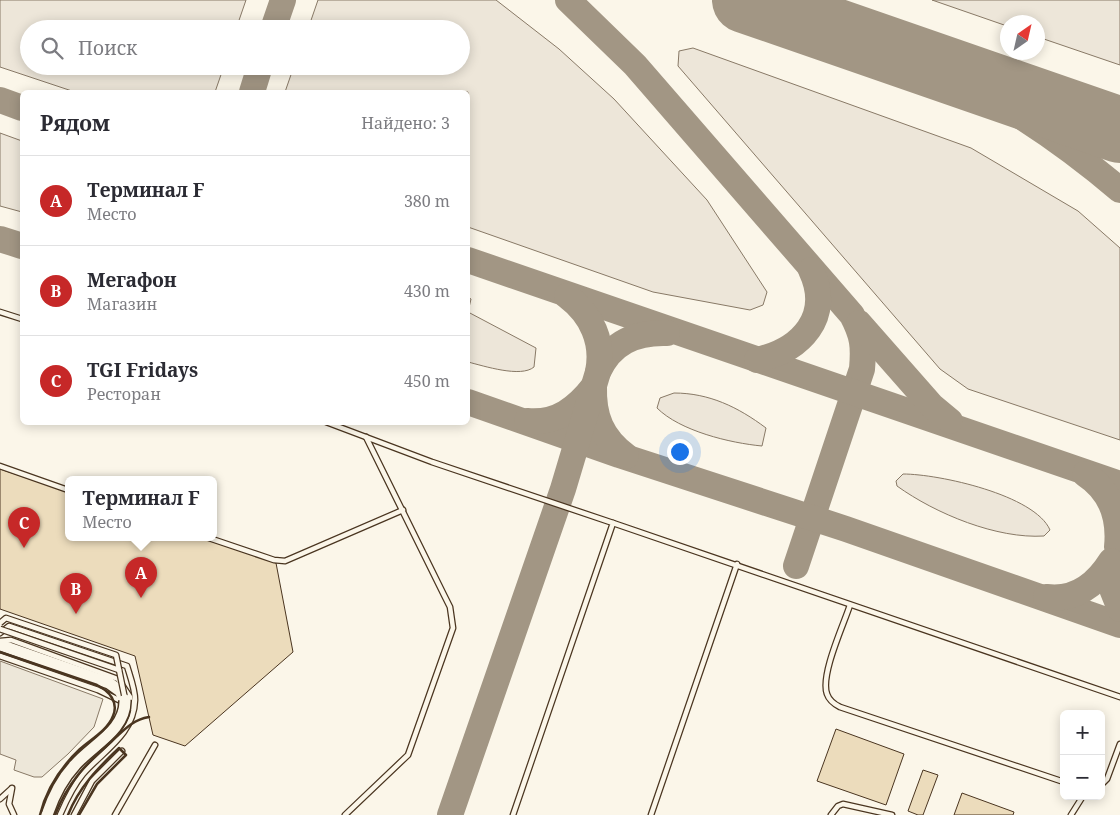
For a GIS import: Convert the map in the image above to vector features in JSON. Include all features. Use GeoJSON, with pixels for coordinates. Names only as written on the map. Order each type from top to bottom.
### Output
{"type":"FeatureCollection","features":[{"type":"Feature","properties":{"kind":"street"},"geometry":{"type":"LineString","coordinates":[[0,645],[109,683],[120,691],[125,700],[120,723],[74,766],[58,789],[47,815]]}},
{"type":"Feature","properties":{"kind":"lane"},"geometry":{"type":"LineString","coordinates":[[0,312],[20,319]]}},
{"type":"Feature","properties":{"kind":"lane"},"geometry":{"type":"LineString","coordinates":[[334,425],[432,462],[737,564],[1120,697]]}},
{"type":"Feature","properties":{"kind":"lane"},"geometry":{"type":"LineString","coordinates":[[345,815],[408,755],[453,628],[447,601],[366,437]]}},
{"type":"Feature","properties":{"kind":"lane"},"geometry":{"type":"LineString","coordinates":[[0,466],[65,489]]}},
{"type":"Feature","properties":{"kind":"lane"},"geometry":{"type":"LineString","coordinates":[[217,541],[274,560],[285,561],[402,510]]}},
{"type":"Feature","properties":{"kind":"lane"},"geometry":{"type":"LineString","coordinates":[[513,815],[613,523]]}},
{"type":"Feature","properties":{"kind":"lane"},"geometry":{"type":"LineString","coordinates":[[651,815],[737,564]]}},
{"type":"Feature","properties":{"kind":"lane"},"geometry":{"type":"LineString","coordinates":[[850,604],[826,676],[826,693],[830,700],[840,707],[1060,781]]}},
{"type":"Feature","properties":{"kind":"lane"},"geometry":{"type":"LineString","coordinates":[[0,623],[6,618],[116,655],[125,700]]}},
{"type":"Feature","properties":{"kind":"lane"},"geometry":{"type":"LineString","coordinates":[[0,631],[9,626],[127,666],[135,699],[122,736],[90,766],[75,785],[60,815]]}},
{"type":"Feature","properties":{"kind":"lane"},"geometry":{"type":"LineString","coordinates":[[0,631],[119,670]]}},
{"type":"Feature","properties":{"kind":"lane"},"geometry":{"type":"LineString","coordinates":[[0,641],[11,640],[118,679],[130,697],[132,712]]}},
{"type":"Feature","properties":{"kind":"lane"},"geometry":{"type":"LineString","coordinates":[[0,656],[98,690],[118,699],[132,712]]}},
{"type":"Feature","properties":{"kind":"lane"},"geometry":{"type":"LineString","coordinates":[[1105,781],[1120,744]]}},
{"type":"Feature","properties":{"kind":"lane"},"geometry":{"type":"LineString","coordinates":[[115,815],[155,745]]}},
{"type":"Feature","properties":{"kind":"lane"},"geometry":{"type":"LineString","coordinates":[[74,815],[92,781],[122,751]]}},
{"type":"Feature","properties":{"kind":"lane"},"geometry":{"type":"LineString","coordinates":[[0,799],[12,788],[9,804],[14,815]]}},
{"type":"Feature","properties":{"kind":"lane"},"geometry":{"type":"LineString","coordinates":[[1071,815],[1080,800]]}},
{"type":"Feature","properties":{"kind":"lane"},"geometry":{"type":"LineString","coordinates":[[831,815],[838,806],[843,804],[892,815]]}},
{"type":"Feature","properties":{"kind":"shaded area"},"geometry":{"type":"Polygon","coordinates":[[[0,0],[246,0],[239,20],[20,20],[20,74],[0,67],[0,0]]]}},
{"type":"Feature","properties":{"kind":"shaded area"},"geometry":{"type":"Polygon","coordinates":[[[318,0],[496,0],[559,49],[614,99],[707,200],[767,292],[763,305],[750,310],[653,292],[470,228],[470,90],[286,90],[291,75],[470,75],[470,20],[311,20],[318,0]]]}},
{"type":"Feature","properties":{"kind":"shaded area"},"geometry":{"type":"Polygon","coordinates":[[[932,0],[1120,0],[1120,65],[1045,39],[1045,15],[1000,15],[1000,24],[932,0]]]}},
{"type":"Feature","properties":{"kind":"shaded area"},"geometry":{"type":"Polygon","coordinates":[[[693,48],[971,148],[1078,211],[1120,248],[1120,440],[968,389],[940,369],[678,66],[679,51],[693,48]]]}},
{"type":"Feature","properties":{"kind":"shaded area"},"geometry":{"type":"Polygon","coordinates":[[[24,75],[221,75],[216,90],[69,90],[24,75]]]}},
{"type":"Feature","properties":{"kind":"shaded area"},"geometry":{"type":"Polygon","coordinates":[[[0,133],[20,140],[20,211],[0,206],[0,133]]]}},
{"type":"Feature","properties":{"kind":"shaded area"},"geometry":{"type":"Polygon","coordinates":[[[470,313],[536,348],[534,367],[528,370],[512,371],[470,362],[470,313]]]}},
{"type":"Feature","properties":{"kind":"shaded area"},"geometry":{"type":"Polygon","coordinates":[[[674,393],[711,399],[745,414],[766,428],[762,446],[721,439],[692,429],[667,416],[657,408],[660,398],[674,393]]]}},
{"type":"Feature","properties":{"kind":"shaded area"},"geometry":{"type":"Polygon","coordinates":[[[903,474],[961,482],[1006,497],[1026,506],[1041,518],[1050,530],[1044,536],[1026,536],[987,529],[968,523],[930,506],[897,486],[896,481],[903,474]]]}},
{"type":"Feature","properties":{"kind":"shaded area"},"geometry":{"type":"Polygon","coordinates":[[[0,661],[103,699],[94,727],[42,777],[34,777],[14,770],[16,760],[0,754],[0,661]]]}},
{"type":"Feature","properties":{"kind":"building"},"geometry":{"type":"Polygon","coordinates":[[[0,469],[65,491],[65,541],[211,541],[276,563],[293,652],[185,746],[153,735],[135,656],[0,609],[0,469]]]}},
{"type":"Feature","properties":{"kind":"building"},"geometry":{"type":"Polygon","coordinates":[[[836,729],[904,754],[886,805],[817,781],[836,729]]]}},
{"type":"Feature","properties":{"kind":"building"},"geometry":{"type":"Polygon","coordinates":[[[923,770],[938,775],[923,815],[918,815],[908,811],[923,770]]]}},
{"type":"Feature","properties":{"kind":"building"},"geometry":{"type":"Polygon","coordinates":[[[962,793],[1014,812],[1013,815],[954,815],[962,793]]]}},
{"type":"Feature","properties":{"kind":"taxiway"},"geometry":{"type":"LineString","coordinates":[[276,20],[283,0]]}},
{"type":"Feature","properties":{"kind":"taxiway"},"geometry":{"type":"LineString","coordinates":[[568,0],[635,65],[852,315],[861,335],[863,347],[862,369],[796,566]]}},
{"type":"Feature","properties":{"kind":"taxiway"},"geometry":{"type":"LineString","coordinates":[[903,55],[968,86],[1024,118],[1057,140],[1120,190]]}},
{"type":"Feature","properties":{"kind":"taxiway"},"geometry":{"type":"LineString","coordinates":[[253,90],[257,75]]}},
{"type":"Feature","properties":{"kind":"taxiway"},"geometry":{"type":"LineString","coordinates":[[0,100],[20,107]]}},
{"type":"Feature","properties":{"kind":"taxiway"},"geometry":{"type":"LineString","coordinates":[[0,239],[20,245]]}},
{"type":"Feature","properties":{"kind":"taxiway"},"geometry":{"type":"LineString","coordinates":[[470,261],[1120,484]]}},
{"type":"Feature","properties":{"kind":"taxiway"},"geometry":{"type":"LineString","coordinates":[[757,360],[787,348],[799,340],[809,329],[815,316],[818,302],[817,287],[811,270]]}},
{"type":"Feature","properties":{"kind":"taxiway"},"geometry":{"type":"LineString","coordinates":[[450,815],[563,489],[598,372],[599,350],[594,330],[576,303],[567,296]]}},
{"type":"Feature","properties":{"kind":"taxiway"},"geometry":{"type":"LineString","coordinates":[[859,323],[932,406],[950,421]]}},
{"type":"Feature","properties":{"kind":"taxiway"},"geometry":{"type":"LineString","coordinates":[[598,372],[603,362],[625,341],[655,333],[667,333]]}},
{"type":"Feature","properties":{"kind":"taxiway"},"geometry":{"type":"LineString","coordinates":[[527,421],[548,420],[565,413],[581,401],[594,386],[595,407],[601,426],[611,442],[626,456]]}},
{"type":"Feature","properties":{"kind":"taxiway"},"geometry":{"type":"LineString","coordinates":[[470,403],[619,455],[846,529],[1120,625]]}},
{"type":"Feature","properties":{"kind":"taxiway"},"geometry":{"type":"LineString","coordinates":[[1085,474],[1101,488],[1112,506],[1117,525],[1117,547],[1120,542]]}},
{"type":"Feature","properties":{"kind":"taxiway"},"geometry":{"type":"LineString","coordinates":[[1046,597],[1057,598],[1084,590],[1099,577],[1111,561],[1112,589],[1120,609]]}},
{"type":"Feature","properties":{"kind":"runway"},"geometry":{"type":"LineString","coordinates":[[745,0],[1120,130]]}},
{"type":"Feature","properties":{"kind":"wall"},"geometry":{"type":"LineString","coordinates":[[0,652],[97,685],[109,694],[115,706],[115,711],[107,726],[80,749],[61,771],[50,788],[40,815]]}},
{"type":"Feature","properties":{"kind":"wall"},"geometry":{"type":"LineString","coordinates":[[55,815],[65,793],[85,766],[128,726],[138,720],[149,717]]}},
{"type":"Feature","properties":{"kind":"wall"},"geometry":{"type":"LineString","coordinates":[[68,815],[83,787],[119,748],[126,755],[97,784],[79,815]]}},
{"type":"Feature","properties":{"kind":"place","name":"TGI Fridays"},"geometry":{"type":"Point","coordinates":[24,548]}},
{"type":"Feature","properties":{"kind":"place","name":"Терминал F"},"geometry":{"type":"Point","coordinates":[141,598]}},
{"type":"Feature","properties":{"kind":"place","name":"Мегафон"},"geometry":{"type":"Point","coordinates":[76,614]}}]}
